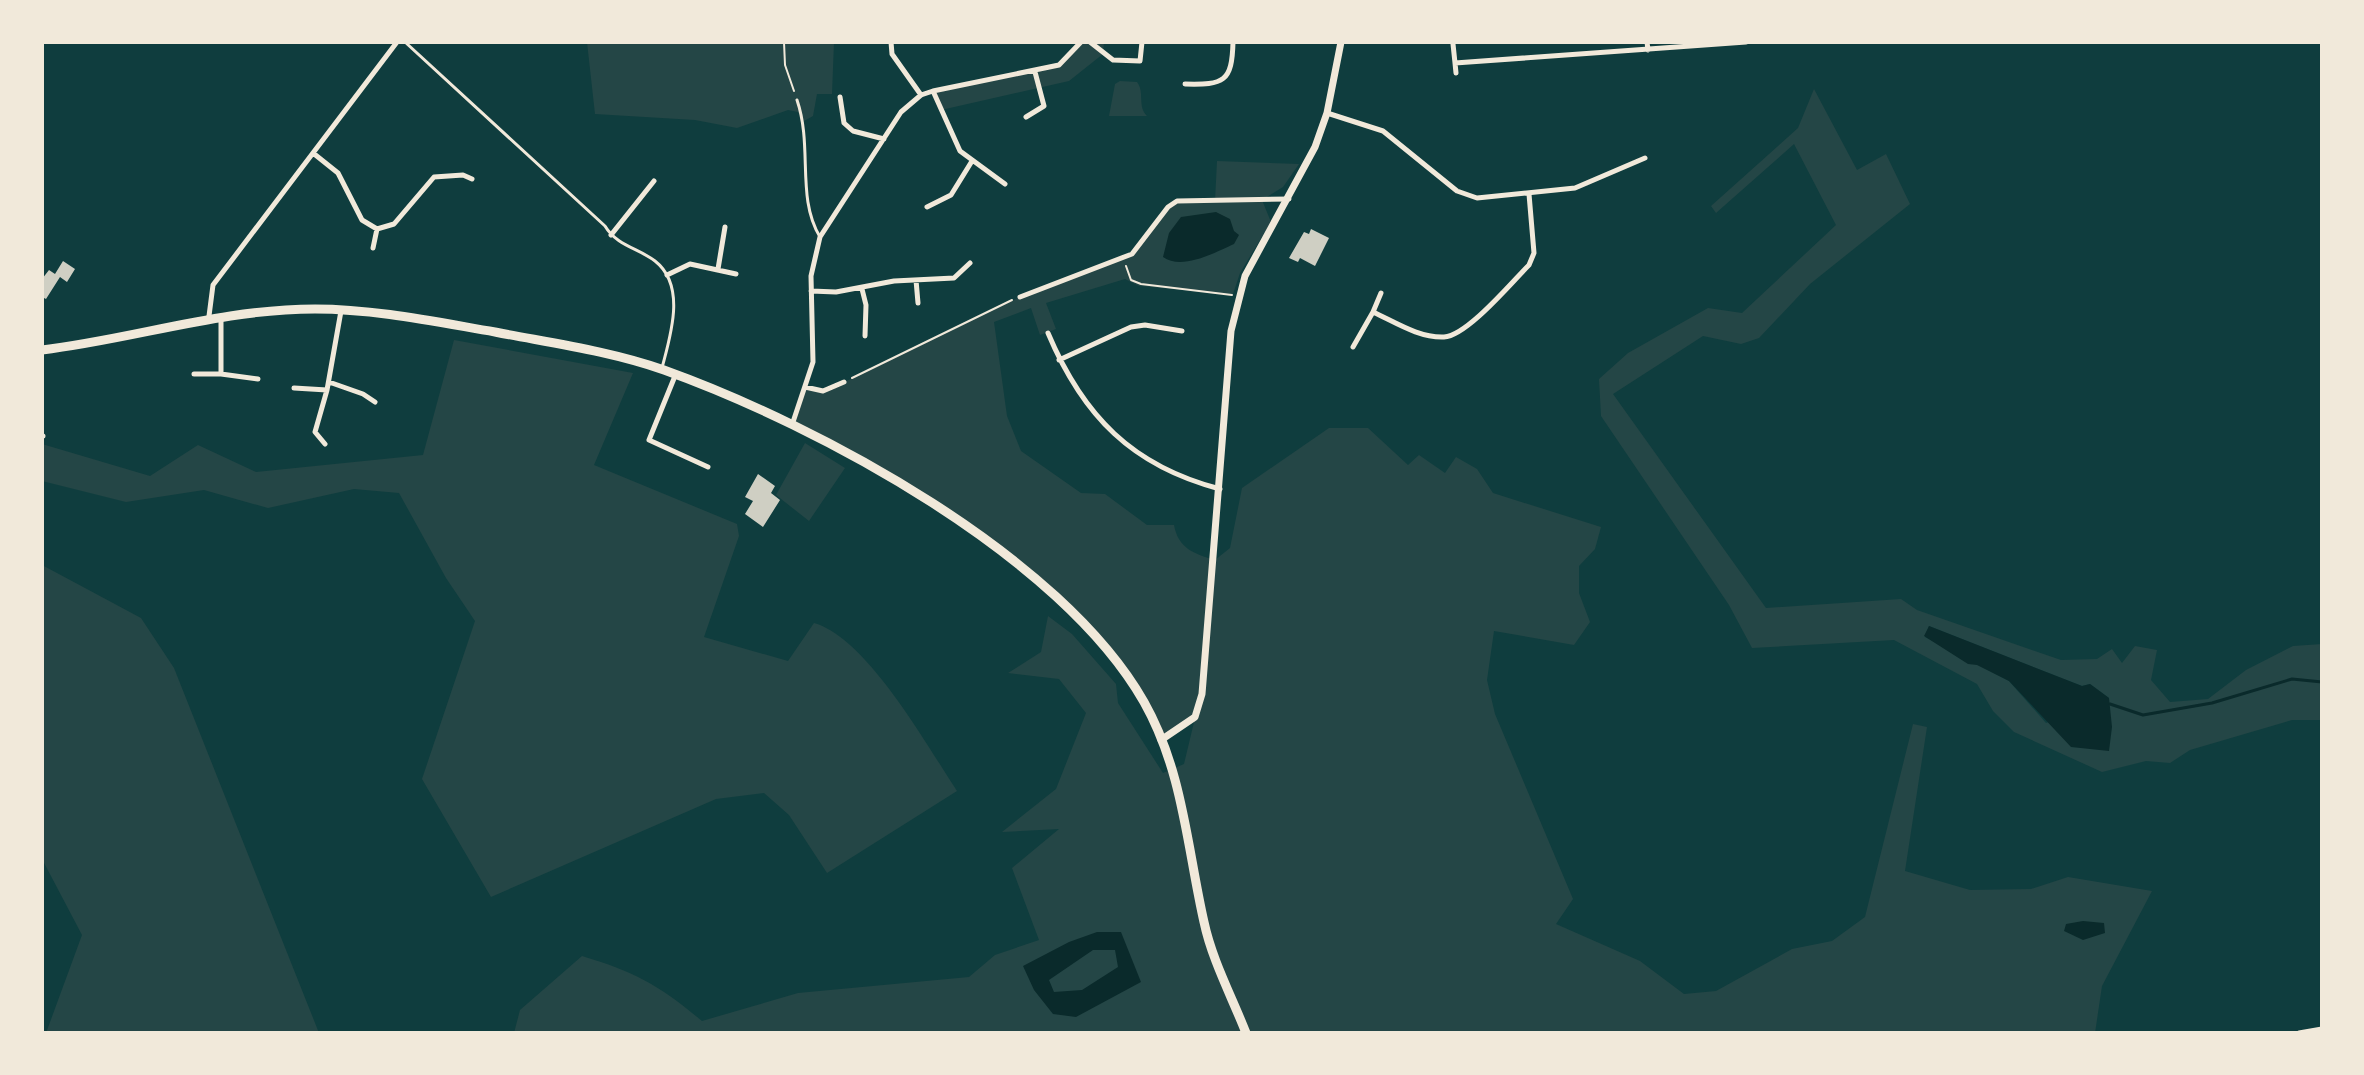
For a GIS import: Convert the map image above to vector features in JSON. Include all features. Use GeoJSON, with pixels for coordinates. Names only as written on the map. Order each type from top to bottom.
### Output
{"type":"FeatureCollection","features":[{"type":"Feature","properties":{"kind":"main road"},"geometry":{"type":"LineString","coordinates":[[42,350],[134,336],[209,316],[342,310],[410,317],[580,348],[662,369],[792,425],[842,451],[961,523],[1037,579],[1098,638],[1125,670],[1161,740],[1184,805],[1205,926],[1246,1033]]}},
{"type":"Feature","properties":{"kind":"street"},"geometry":{"type":"LineString","coordinates":[[209,316],[213,285],[397,42]]}},
{"type":"Feature","properties":{"kind":"street"},"geometry":{"type":"LineString","coordinates":[[891,42],[892,54],[921,95]]}},
{"type":"Feature","properties":{"kind":"street"},"geometry":{"type":"LineString","coordinates":[[792,425],[813,362],[811,291],[820,237],[901,112],[921,95],[933,91],[1059,65],[1081,42]]}},
{"type":"Feature","properties":{"kind":"street"},"geometry":{"type":"LineString","coordinates":[[1090,42],[1103,54],[1120,61],[1140,61],[1142,42]]}},
{"type":"Feature","properties":{"kind":"street"},"geometry":{"type":"LineString","coordinates":[[1185,84],[1211,85],[1224,79],[1232,69],[1233,42]]}},
{"type":"Feature","properties":{"kind":"street"},"geometry":{"type":"LineString","coordinates":[[1161,740],[1195,717],[1202,694],[1221,489],[1231,331],[1239,297],[1245,276],[1290,199],[1327,113],[1341,42]]}},
{"type":"Feature","properties":{"kind":"street"},"geometry":{"type":"LineString","coordinates":[[1647,42],[1648,50]]}},
{"type":"Feature","properties":{"kind":"street"},"geometry":{"type":"LineString","coordinates":[[1455,63],[1746,42]]}},
{"type":"Feature","properties":{"kind":"street"},"geometry":{"type":"LineString","coordinates":[[1453,44],[1456,73]]}},
{"type":"Feature","properties":{"kind":"street"},"geometry":{"type":"LineString","coordinates":[[1026,117],[1044,106],[1035,72]]}},
{"type":"Feature","properties":{"kind":"street"},"geometry":{"type":"LineString","coordinates":[[933,91],[951,138],[972,161],[1005,184]]}},
{"type":"Feature","properties":{"kind":"street"},"geometry":{"type":"LineString","coordinates":[[840,97],[844,123],[853,131],[884,139]]}},
{"type":"Feature","properties":{"kind":"street"},"geometry":{"type":"LineString","coordinates":[[1327,113],[1383,131],[1457,191],[1477,198],[1575,188],[1645,158]]}},
{"type":"Feature","properties":{"kind":"street"},"geometry":{"type":"LineString","coordinates":[[313,153],[338,173],[362,220],[377,229],[394,224],[434,177],[463,175],[472,179]]}},
{"type":"Feature","properties":{"kind":"street"},"geometry":{"type":"LineString","coordinates":[[927,207],[951,195],[972,161]]}},
{"type":"Feature","properties":{"kind":"street"},"geometry":{"type":"LineString","coordinates":[[611,235],[654,181]]}},
{"type":"Feature","properties":{"kind":"street"},"geometry":{"type":"LineString","coordinates":[[1373,312],[1430,336],[1448,337],[1469,323],[1529,265],[1534,253],[1529,194]]}},
{"type":"Feature","properties":{"kind":"street"},"geometry":{"type":"LineString","coordinates":[[1020,297],[1132,254],[1168,207],[1177,201],[1290,199]]}},
{"type":"Feature","properties":{"kind":"street"},"geometry":{"type":"LineString","coordinates":[[718,269],[725,227]]}},
{"type":"Feature","properties":{"kind":"street"},"geometry":{"type":"LineString","coordinates":[[373,248],[377,229]]}},
{"type":"Feature","properties":{"kind":"street"},"geometry":{"type":"LineString","coordinates":[[811,291],[862,289],[916,280],[954,278],[970,263]]}},
{"type":"Feature","properties":{"kind":"street"},"geometry":{"type":"LineString","coordinates":[[667,275],[690,264],[736,274]]}},
{"type":"Feature","properties":{"kind":"street"},"geometry":{"type":"LineString","coordinates":[[916,280],[918,303]]}},
{"type":"Feature","properties":{"kind":"street"},"geometry":{"type":"LineString","coordinates":[[862,289],[866,305],[865,336]]}},
{"type":"Feature","properties":{"kind":"street"},"geometry":{"type":"LineString","coordinates":[[1353,347],[1381,293]]}},
{"type":"Feature","properties":{"kind":"street"},"geometry":{"type":"LineString","coordinates":[[325,444],[315,432],[329,382],[342,310]]}},
{"type":"Feature","properties":{"kind":"street"},"geometry":{"type":"LineString","coordinates":[[221,315],[221,374]]}},
{"type":"Feature","properties":{"kind":"street"},"geometry":{"type":"LineString","coordinates":[[1059,360],[1131,327],[1145,325],[1182,331]]}},
{"type":"Feature","properties":{"kind":"street"},"geometry":{"type":"LineString","coordinates":[[1048,333],[1078,394],[1131,450],[1160,468],[1221,489]]}},
{"type":"Feature","properties":{"kind":"street"},"geometry":{"type":"LineString","coordinates":[[194,374],[258,379]]}},
{"type":"Feature","properties":{"kind":"street"},"geometry":{"type":"LineString","coordinates":[[675,375],[649,440],[708,467]]}},
{"type":"Feature","properties":{"kind":"street"},"geometry":{"type":"LineString","coordinates":[[329,382],[375,402]]}},
{"type":"Feature","properties":{"kind":"street"},"geometry":{"type":"LineString","coordinates":[[805,387],[823,391],[844,382]]}},
{"type":"Feature","properties":{"kind":"street"},"geometry":{"type":"LineString","coordinates":[[294,388],[327,390]]}},
{"type":"Feature","properties":{"kind":"street"},"geometry":{"type":"LineString","coordinates":[[2299,1033],[2322,1029]]}},
{"type":"Feature","properties":{"kind":"lane"},"geometry":{"type":"LineString","coordinates":[[405,42],[605,226],[611,235],[656,262],[667,275],[673,304],[672,329],[662,369]]}},
{"type":"Feature","properties":{"kind":"lane"},"geometry":{"type":"LineString","coordinates":[[797,100],[805,124],[807,206],[820,237]]}},
{"type":"Feature","properties":{"kind":"path"},"geometry":{"type":"LineString","coordinates":[[784,42],[785,65],[797,100]]}},
{"type":"Feature","properties":{"kind":"path"},"geometry":{"type":"LineString","coordinates":[[1123,257],[1131,280],[1141,284],[1239,297]]}},
{"type":"Feature","properties":{"kind":"path"},"geometry":{"type":"LineString","coordinates":[[844,382],[1020,297]]}},
{"type":"Feature","properties":{"kind":"shaded area"},"geometry":{"type":"Polygon","coordinates":[[[587,42],[834,42],[832,94],[817,94],[813,116],[804,121],[798,112],[788,110],[737,128],[695,120],[595,114],[587,42]]]}},
{"type":"Feature","properties":{"kind":"shaded area"},"geometry":{"type":"Polygon","coordinates":[[[1081,42],[1104,42],[1103,54],[1069,81],[941,110],[933,91],[1059,65],[1081,42]]]}},
{"type":"Feature","properties":{"kind":"shaded area"},"geometry":{"type":"Polygon","coordinates":[[[1120,81],[1137,82],[1141,90],[1142,108],[1147,116],[1109,116],[1115,84],[1120,81]]]}},
{"type":"Feature","properties":{"kind":"shaded area"},"geometry":{"type":"Polygon","coordinates":[[[1814,89],[1857,170],[1886,154],[1910,204],[1810,284],[1759,338],[1741,344],[1703,336],[1613,394],[1766,608],[1901,599],[1917,610],[2061,660],[2097,659],[2112,649],[2122,663],[2135,646],[2157,650],[2151,680],[2170,702],[2208,699],[2246,670],[2293,646],[2322,644],[2322,720],[2292,720],[2190,750],[2170,763],[2146,761],[2102,772],[2014,732],[1993,711],[1977,684],[1894,640],[1752,648],[1729,605],[1601,416],[1599,379],[1628,353],[1708,308],[1742,313],[1836,225],[1794,144],[1716,213],[1711,206],[1798,128],[1814,89]],[[1929,626],[1925,637],[2009,681],[2046,723],[2109,698],[2090,684],[2082,686],[1929,626]]]}},
{"type":"Feature","properties":{"kind":"shaded area"},"geometry":{"type":"Polygon","coordinates":[[[1217,161],[1299,164],[1283,187],[1262,200],[1271,222],[1240,273],[1233,294],[1139,286],[1125,279],[1046,303],[1056,329],[1040,335],[1031,308],[994,322],[1007,416],[1021,451],[1081,493],[1105,494],[1147,525],[1174,525],[1183,545],[1215,560],[1230,548],[1242,488],[1329,428],[1368,428],[1408,465],[1419,455],[1445,473],[1456,457],[1477,469],[1493,493],[1601,527],[1595,549],[1579,566],[1579,593],[1590,622],[1574,645],[1494,631],[1487,680],[1495,714],[1573,899],[1556,924],[1640,961],[1684,994],[1716,991],[1792,949],[1832,941],[1865,917],[1913,724],[1927,727],[1905,871],[1970,890],[2031,889],[2068,877],[2152,891],[2102,986],[2095,1033],[514,1033],[520,1010],[582,956],[646,981],[702,1021],[798,993],[969,977],[995,955],[1039,940],[1012,868],[1059,829],[1002,832],[1056,789],[1086,713],[1059,679],[1008,673],[1041,652],[1048,616],[1072,634],[1116,684],[1118,703],[1163,773],[1184,764],[1195,718],[1161,740],[1125,670],[1010,557],[842,451],[792,425],[805,387],[823,391],[832,388],[1020,297],[1132,254],[1173,203],[1215,201],[1217,161]]]}},
{"type":"Feature","properties":{"kind":"shaded area"},"geometry":{"type":"Polygon","coordinates":[[[1216,212],[1230,219],[1239,235],[1234,244],[1189,261],[1171,261],[1163,257],[1169,233],[1181,217],[1216,212]]]}},
{"type":"Feature","properties":{"kind":"shaded area"},"geometry":{"type":"Polygon","coordinates":[[[454,340],[633,373],[594,465],[737,524],[739,536],[704,637],[788,661],[814,623],[834,633],[854,649],[894,695],[957,791],[827,873],[789,815],[764,793],[716,799],[491,897],[422,779],[475,621],[446,578],[399,493],[354,489],[268,508],[204,490],[126,502],[42,481],[42,444],[150,476],[198,445],[256,472],[423,455],[454,340]]]}},
{"type":"Feature","properties":{"kind":"shaded area"},"geometry":{"type":"Polygon","coordinates":[[[805,443],[845,468],[809,521],[776,495],[805,443]]]}},
{"type":"Feature","properties":{"kind":"shaded area"},"geometry":{"type":"Polygon","coordinates":[[[42,565],[141,618],[174,668],[319,1033],[46,1033],[82,935],[42,859],[42,565]]]}},
{"type":"Feature","properties":{"kind":"shaded area"},"geometry":{"type":"Polygon","coordinates":[[[1929,626],[2082,686],[2090,684],[2109,698],[2112,727],[2109,751],[2071,747],[2009,681],[1977,665],[1968,664],[1924,636],[1929,626]]]}},
{"type":"Feature","properties":{"kind":"shaded area"},"geometry":{"type":"Polygon","coordinates":[[[2083,921],[2104,923],[2105,933],[2083,940],[2064,931],[2066,924],[2083,921]]]}},
{"type":"Feature","properties":{"kind":"shaded area"},"geometry":{"type":"Polygon","coordinates":[[[1097,932],[1121,932],[1141,982],[1076,1017],[1053,1014],[1034,990],[1023,966],[1069,942],[1097,932]],[[1093,950],[1049,980],[1054,992],[1082,990],[1118,967],[1115,950],[1093,950]]]}},
{"type":"Feature","properties":{"kind":"building"},"geometry":{"type":"Polygon","coordinates":[[[1311,229],[1329,238],[1315,266],[1300,258],[1298,262],[1289,258],[1304,232],[1309,234],[1311,229]]]}},
{"type":"Feature","properties":{"kind":"building"},"geometry":{"type":"Polygon","coordinates":[[[63,261],[75,269],[67,282],[60,277],[46,299],[42,297],[42,279],[49,270],[55,274],[63,261]]]}},
{"type":"Feature","properties":{"kind":"building"},"geometry":{"type":"Polygon","coordinates":[[[758,474],[775,486],[771,493],[780,500],[763,527],[745,514],[753,501],[745,497],[758,474]]]}},
{"type":"Feature","properties":{"kind":"waterway"},"geometry":{"type":"LineString","coordinates":[[2110,704],[2143,715],[2212,703],[2292,679],[2322,682]]}}]}
